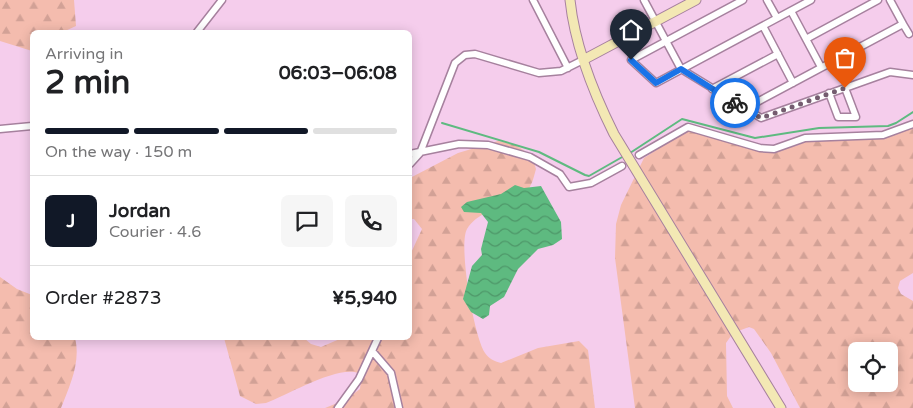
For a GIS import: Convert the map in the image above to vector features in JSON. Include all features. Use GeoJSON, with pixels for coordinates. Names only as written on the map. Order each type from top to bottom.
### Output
{"type":"FeatureCollection","features":[{"type":"Feature","properties":{"kind":"street"},"geometry":{"type":"LineString","coordinates":[[199,30],[222,0]]}},
{"type":"Feature","properties":{"kind":"street"},"geometry":{"type":"LineString","coordinates":[[533,0],[568,68]]}},
{"type":"Feature","properties":{"kind":"street"},"geometry":{"type":"LineString","coordinates":[[570,0],[583,60],[593,88],[614,134],[781,408]]}},
{"type":"Feature","properties":{"kind":"street"},"geometry":{"type":"LineString","coordinates":[[412,162],[420,153],[455,63],[465,55],[475,54],[539,73],[561,71],[696,0]]}},
{"type":"Feature","properties":{"kind":"street"},"geometry":{"type":"LineString","coordinates":[[743,0],[631,60],[656,83],[811,0]]}},
{"type":"Feature","properties":{"kind":"street"},"geometry":{"type":"LineString","coordinates":[[767,0],[777,18]]}},
{"type":"Feature","properties":{"kind":"street"},"geometry":{"type":"LineString","coordinates":[[806,39],[878,0]]}},
{"type":"Feature","properties":{"kind":"street"},"geometry":{"type":"LineString","coordinates":[[890,0],[909,34]]}},
{"type":"Feature","properties":{"kind":"street"},"geometry":{"type":"LineString","coordinates":[[645,1],[681,69],[761,118],[890,72],[913,75]]}},
{"type":"Feature","properties":{"kind":"street"},"geometry":{"type":"LineString","coordinates":[[791,11],[821,68]]}},
{"type":"Feature","properties":{"kind":"street"},"geometry":{"type":"LineString","coordinates":[[744,109],[903,24]]}},
{"type":"Feature","properties":{"kind":"street"},"geometry":{"type":"LineString","coordinates":[[762,26],[793,83]]}},
{"type":"Feature","properties":{"kind":"street"},"geometry":{"type":"LineString","coordinates":[[712,89],[778,54]]}},
{"type":"Feature","properties":{"kind":"street"},"geometry":{"type":"LineString","coordinates":[[829,93],[838,117],[856,117],[845,88]]}},
{"type":"Feature","properties":{"kind":"street"},"geometry":{"type":"LineString","coordinates":[[639,155],[688,127],[760,148],[774,149],[805,138],[882,135],[913,124]]}},
{"type":"Feature","properties":{"kind":"street"},"geometry":{"type":"LineString","coordinates":[[0,129],[30,126]]}},
{"type":"Feature","properties":{"kind":"street"},"geometry":{"type":"LineString","coordinates":[[412,154],[459,144],[488,146],[530,158],[560,174],[569,186],[591,183],[622,166]]}},
{"type":"Feature","properties":{"kind":"street"},"geometry":{"type":"LineString","coordinates":[[338,408],[358,379],[377,340]]}},
{"type":"Feature","properties":{"kind":"street"},"geometry":{"type":"LineString","coordinates":[[373,352],[391,372],[399,408]]}},
{"type":"Feature","properties":{"kind":"green space"},"geometry":{"type":"Polygon","coordinates":[[[0,0],[74,0],[76,26],[67,30],[30,30],[30,50],[0,41],[0,0]]]}},
{"type":"Feature","properties":{"kind":"green space"},"geometry":{"type":"Polygon","coordinates":[[[913,119],[913,273],[900,281],[898,288],[901,294],[913,301],[913,408],[800,408],[771,353],[754,329],[749,327],[733,333],[726,343],[727,396],[733,408],[635,408],[615,258],[616,224],[621,205],[644,158],[689,129],[744,143],[778,149],[788,148],[819,138],[868,137],[891,133],[902,128],[913,119]]]}},
{"type":"Feature","properties":{"kind":"green space"},"geometry":{"type":"Polygon","coordinates":[[[498,141],[522,149],[531,157],[536,169],[531,185],[525,193],[511,202],[487,212],[467,229],[464,253],[468,291],[476,329],[485,353],[494,361],[501,363],[538,348],[579,341],[588,350],[595,408],[325,408],[345,400],[360,389],[361,378],[358,373],[349,372],[338,373],[312,382],[266,403],[256,404],[240,396],[225,340],[306,340],[311,344],[321,347],[337,340],[412,340],[412,251],[422,229],[412,219],[412,177],[458,153],[498,141]]]}},
{"type":"Feature","properties":{"kind":"green space"},"geometry":{"type":"Polygon","coordinates":[[[0,277],[17,289],[30,294],[30,340],[75,340],[77,356],[71,382],[61,408],[0,408],[0,277]]]}},
{"type":"Feature","properties":{"kind":"water"},"geometry":{"type":"Polygon","coordinates":[[[515,185],[524,188],[541,186],[561,222],[562,239],[553,245],[538,249],[518,269],[504,297],[490,306],[489,315],[483,319],[471,312],[463,299],[472,266],[482,255],[481,249],[488,222],[481,213],[464,212],[461,207],[467,202],[501,194],[515,185]]]}},
{"type":"Feature","properties":{"kind":"waterway"},"geometry":{"type":"LineString","coordinates":[[630,153],[682,119],[755,138],[819,128],[888,126],[913,112]]}},
{"type":"Feature","properties":{"kind":"waterway"},"geometry":{"type":"LineString","coordinates":[[442,123],[539,152],[589,176],[624,156]]}},
{"type":"Feature","properties":{"kind":"way so far"},"geometry":{"type":"LineString","coordinates":[[735,103],[761,118],[845,88]]}},
{"type":"Feature","properties":{"kind":"route"},"geometry":{"type":"LineString","coordinates":[[631,60],[656,83],[681,69],[735,103]]}}]}
